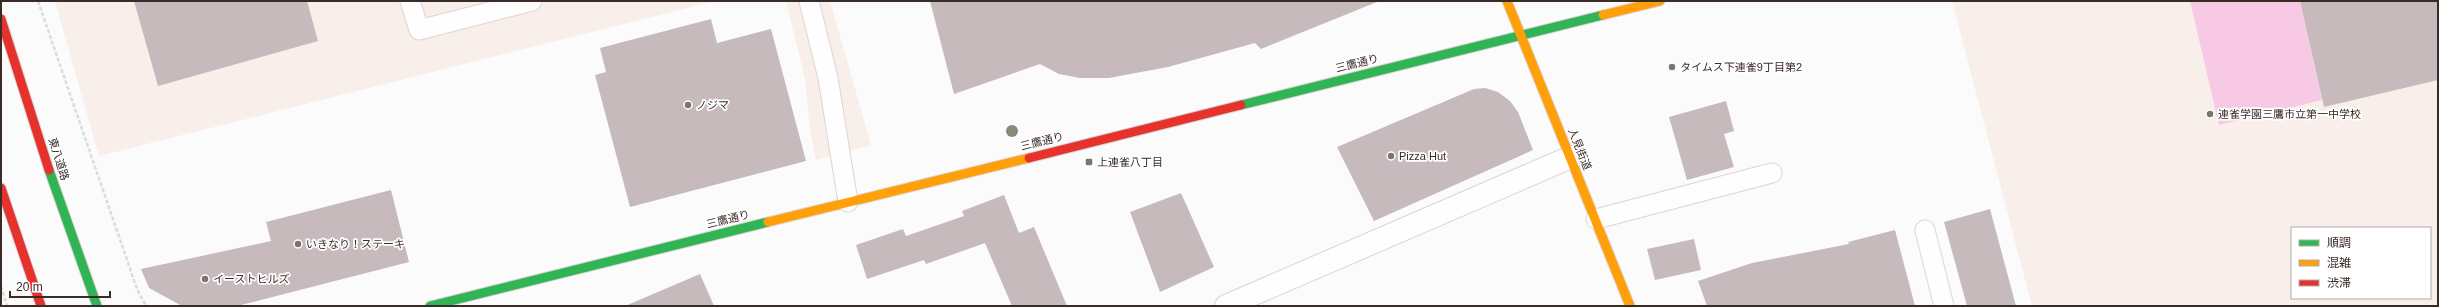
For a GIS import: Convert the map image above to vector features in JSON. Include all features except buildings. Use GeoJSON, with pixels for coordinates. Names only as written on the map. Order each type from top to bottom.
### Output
{"type":"FeatureCollection","features":[{"type":"Feature","properties":{"kind":"main road","name":"人見街道"},"geometry":{"type":"LineString","coordinates":[[1506,1],[1571,157],[1630,306]]}},
{"type":"Feature","properties":{"kind":"main road","name":"三鷹通り"},"geometry":{"type":"LineString","coordinates":[[430,306],[1660,1]]}},
{"type":"Feature","properties":{"kind":"main road","name":"東八道路"},"geometry":{"type":"LineString","coordinates":[[1,19],[51,176],[97,306]]}},
{"type":"Feature","properties":{"kind":"main road"},"geometry":{"type":"LineString","coordinates":[[1,188],[41,306]]}},
{"type":"Feature","properties":{"kind":"street"},"geometry":{"type":"LineString","coordinates":[[1226,306],[1571,157]]}},
{"type":"Feature","properties":{"kind":"lane"},"geometry":{"type":"LineString","coordinates":[[410,1],[419,30],[532,1]]}},
{"type":"Feature","properties":{"kind":"lane"},"geometry":{"type":"LineString","coordinates":[[809,1],[828,78],[848,202]]}},
{"type":"Feature","properties":{"kind":"lane"},"geometry":{"type":"LineString","coordinates":[[1596,219],[1772,173]]}},
{"type":"Feature","properties":{"kind":"lane"},"geometry":{"type":"LineString","coordinates":[[1925,230],[1944,306]]}},
{"type":"Feature","properties":{"kind":"path"},"geometry":{"type":"LineString","coordinates":[[38,1],[137,289],[146,306]]}},
{"type":"Feature","properties":{"kind":"path"},"geometry":{"type":"LineString","coordinates":[[1,286],[7,306]]}},
{"type":"Feature","properties":{"kind":"shaded area"},"geometry":{"type":"Polygon","coordinates":[[[55,1],[715,1],[99,156],[55,1]]]}},
{"type":"Feature","properties":{"kind":"shaded area"},"geometry":{"type":"Polygon","coordinates":[[[786,1],[830,1],[871,145],[816,160],[810,131],[805,79],[786,1]]]}},
{"type":"Feature","properties":{"kind":"shaded area","name":"連雀学園三鷹市立第一中学校"},"geometry":{"type":"Polygon","coordinates":[[[1952,1],[2438,1],[2438,306],[2032,306],[1952,1]]]}},
{"type":"Feature","properties":{"kind":"shaded area"},"geometry":{"type":"Polygon","coordinates":[[[2190,1],[2300,1],[2322,100],[2219,125],[2190,1]]]}},
{"type":"Feature","properties":{"kind":"traffic: fast"},"geometry":{"type":"LineString","coordinates":[[1241,105],[1603,15]]}},
{"type":"Feature","properties":{"kind":"traffic: fast"},"geometry":{"type":"LineString","coordinates":[[49,170],[97,306]]}},
{"type":"Feature","properties":{"kind":"traffic: fast"},"geometry":{"type":"LineString","coordinates":[[430,306],[768,222]]}},
{"type":"Feature","properties":{"kind":"traffic: slow"},"geometry":{"type":"LineString","coordinates":[[1507,1],[1630,306]]}},
{"type":"Feature","properties":{"kind":"traffic: slow"},"geometry":{"type":"LineString","coordinates":[[1603,15],[1660,1]]}},
{"type":"Feature","properties":{"kind":"traffic: slow"},"geometry":{"type":"LineString","coordinates":[[768,222],[1029,158]]}},
{"type":"Feature","properties":{"kind":"traffic: jam"},"geometry":{"type":"LineString","coordinates":[[1,19],[49,170]]}},
{"type":"Feature","properties":{"kind":"traffic: jam"},"geometry":{"type":"LineString","coordinates":[[1029,158],[1241,105]]}},
{"type":"Feature","properties":{"kind":"traffic: jam"},"geometry":{"type":"LineString","coordinates":[[1,188],[41,306]]}},
{"type":"Feature","properties":{"kind":"place","name":"タイムス下連雀9丁目第2"},"geometry":{"type":"Point","coordinates":[1672,67]}},
{"type":"Feature","properties":{"kind":"place","name":"ノジマ"},"geometry":{"type":"Point","coordinates":[688,105]}},
{"type":"Feature","properties":{"kind":"place","name":"連雀学園三鷹市立第一中学校"},"geometry":{"type":"Point","coordinates":[2210,114]}},
{"type":"Feature","properties":{"kind":"place","name":"Pizza Hut"},"geometry":{"type":"Point","coordinates":[1391,156]}},
{"type":"Feature","properties":{"kind":"place","name":"上連雀八丁目"},"geometry":{"type":"Point","coordinates":[1089,162]}},
{"type":"Feature","properties":{"kind":"place","name":"いきなり！ステーキ"},"geometry":{"type":"Point","coordinates":[298,244]}},
{"type":"Feature","properties":{"kind":"place","name":"イーストヒルズ"},"geometry":{"type":"Point","coordinates":[205,279]}}]}
